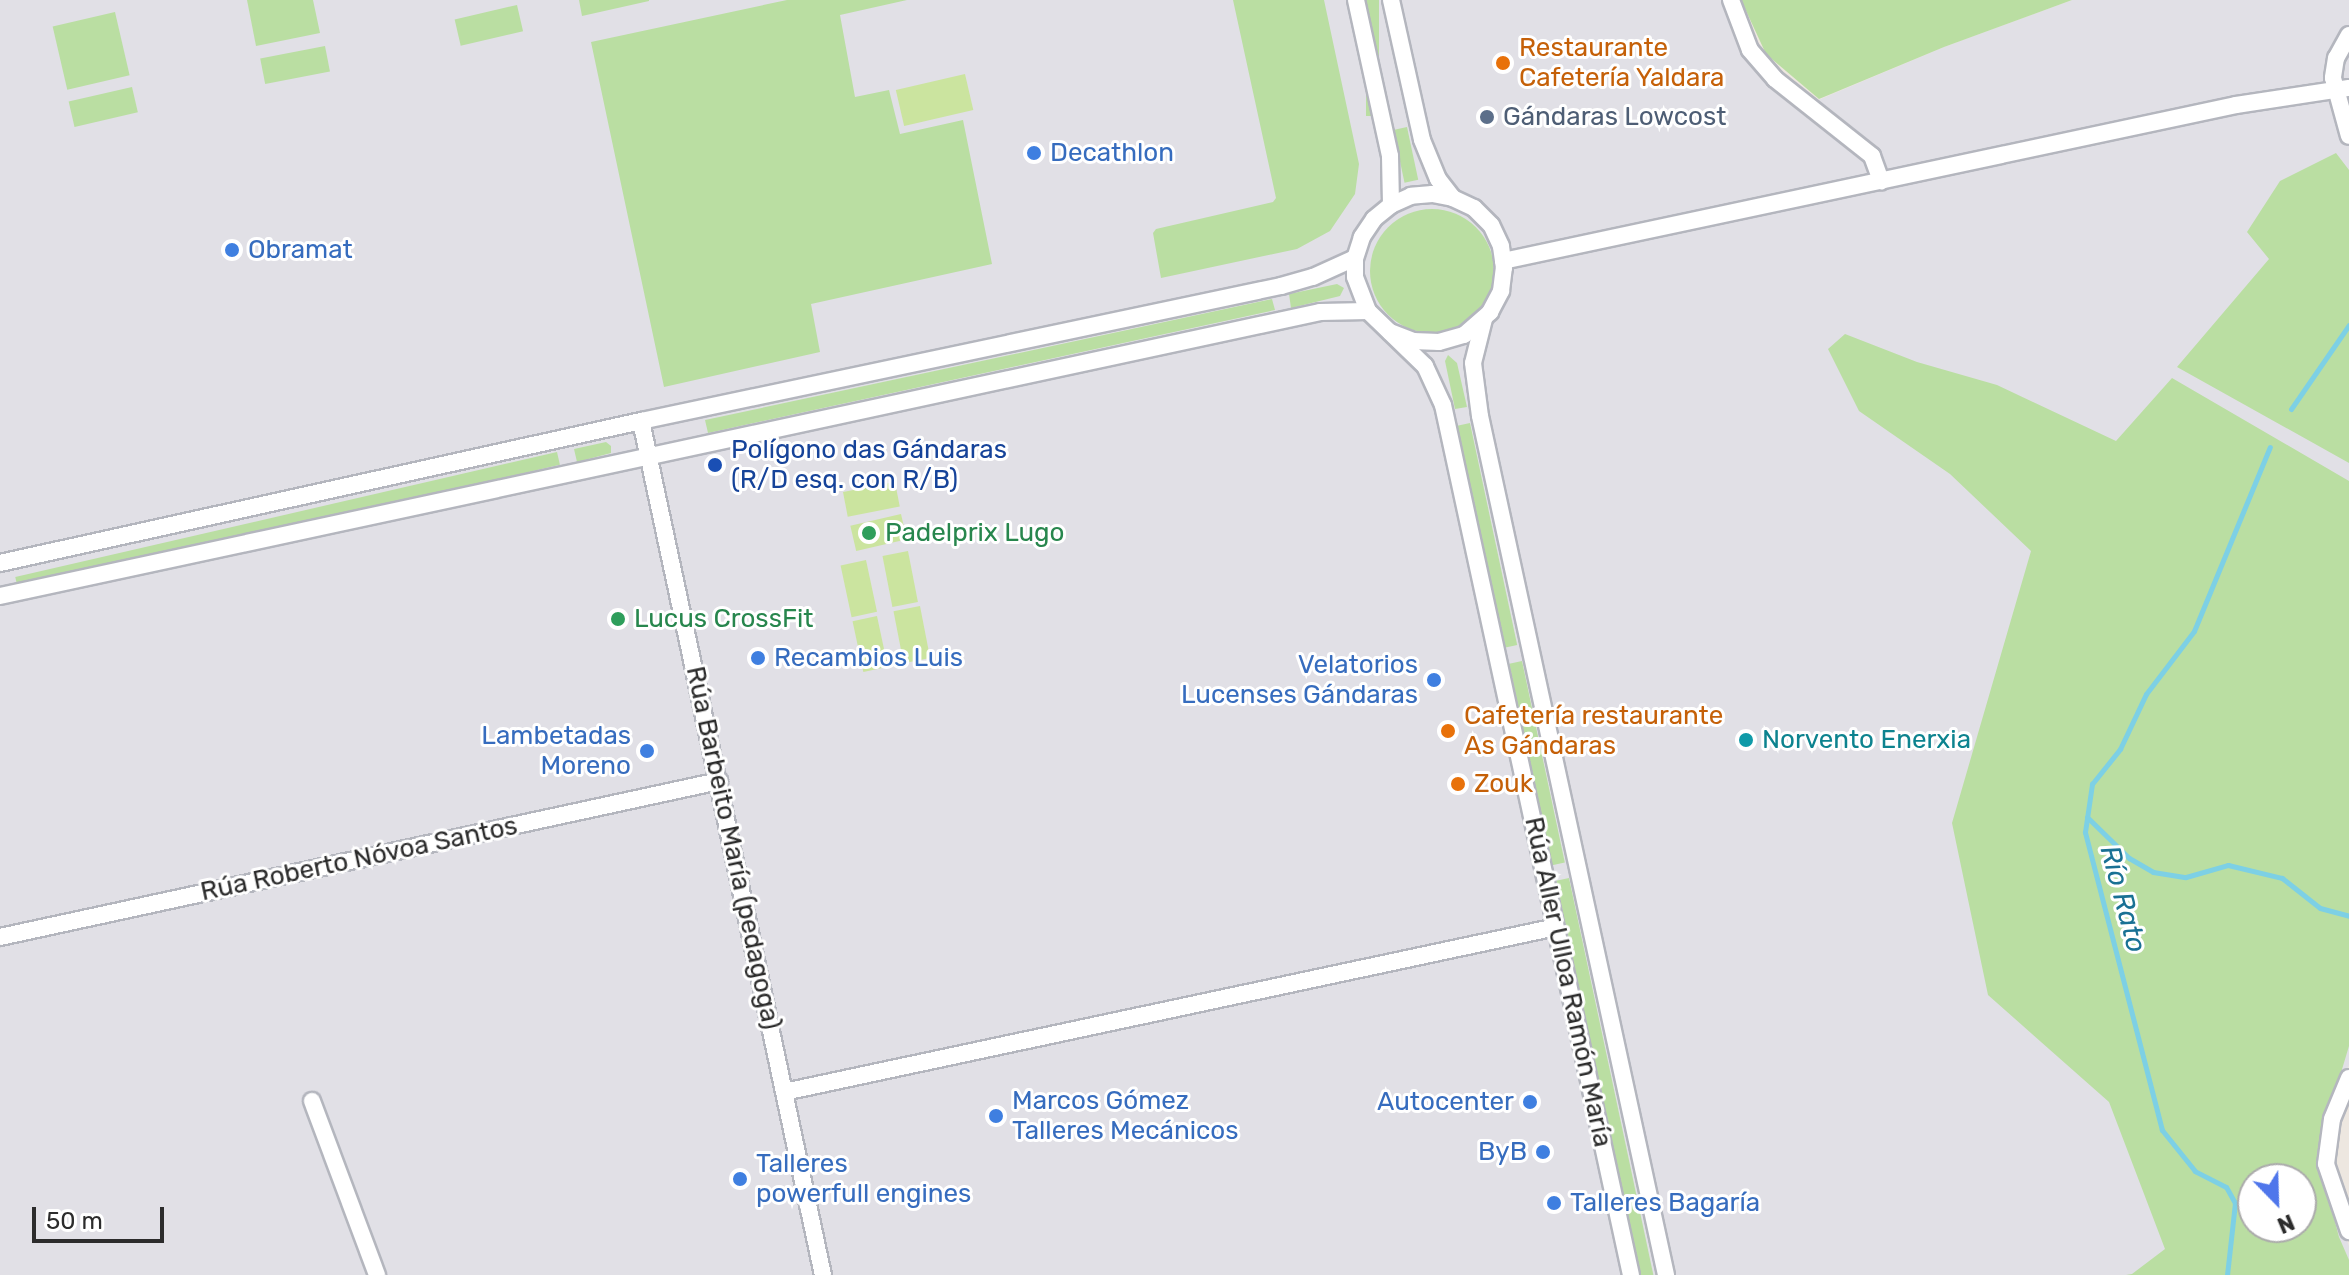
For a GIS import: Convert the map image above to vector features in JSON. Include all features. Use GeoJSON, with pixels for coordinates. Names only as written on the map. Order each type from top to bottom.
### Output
{"type":"FeatureCollection","features":[{"type":"Feature","properties":{"kind":"street"},"geometry":{"type":"LineString","coordinates":[[1356,0],[1390,156],[1391,205]]}},
{"type":"Feature","properties":{"kind":"street"},"geometry":{"type":"LineString","coordinates":[[1391,0],[1422,140],[1438,179],[1453,198]]}},
{"type":"Feature","properties":{"kind":"street"},"geometry":{"type":"LineString","coordinates":[[1731,0],[1750,50],[1775,79],[1872,156],[1881,181]]}},
{"type":"Feature","properties":{"kind":"street"},"geometry":{"type":"LineString","coordinates":[[2349,35],[2336,58],[2349,136]]}},
{"type":"Feature","properties":{"kind":"street"},"geometry":{"type":"LineString","coordinates":[[0,563],[641,421],[1281,286],[1355,258],[1368,228],[1391,205],[1411,196],[1432,194],[1453,198],[1474,208],[1491,225],[1501,246],[1503,261],[2236,105],[2342,89]]}},
{"type":"Feature","properties":{"kind":"street","name":"Rúa Aller Ulloa Ramón María"},"geometry":{"type":"LineString","coordinates":[[1355,258],[1357,286],[1368,311],[1425,366],[1443,405],[1631,1275]]}},
{"type":"Feature","properties":{"kind":"street","name":"Rúa Aller Ulloa Ramón María"},"geometry":{"type":"LineString","coordinates":[[1503,261],[1501,291],[1484,319],[1473,363],[1480,416],[1666,1275]]}},
{"type":"Feature","properties":{"kind":"street"},"geometry":{"type":"LineString","coordinates":[[0,596],[649,459],[1309,314],[1368,311]]}},
{"type":"Feature","properties":{"kind":"street","name":"Rúa Aller Ulloa Ramón María"},"geometry":{"type":"LineString","coordinates":[[1390,332],[1413,341],[1439,342],[1464,335],[1484,319]]}},
{"type":"Feature","properties":{"kind":"street","name":"Rúa Barbeito María (pedagoga)"},"geometry":{"type":"LineString","coordinates":[[641,421],[823,1275]]}},
{"type":"Feature","properties":{"kind":"street","name":"Rúa Roberto Nóvoa Santos"},"geometry":{"type":"LineString","coordinates":[[0,937],[719,781]]}},
{"type":"Feature","properties":{"kind":"street"},"geometry":{"type":"LineString","coordinates":[[784,1092],[1556,927]]}},
{"type":"Feature","properties":{"kind":"street"},"geometry":{"type":"LineString","coordinates":[[2349,1078],[2332,1119],[2326,1164],[2349,1231]]}},
{"type":"Feature","properties":{"kind":"street"},"geometry":{"type":"LineString","coordinates":[[312,1101],[377,1275]]}},
{"type":"Feature","properties":{"kind":"shaded area"},"geometry":{"type":"Polygon","coordinates":[[[0,0],[1722,0],[1749,60],[1797,109],[1944,47],[2072,0],[2349,0],[2349,1065],[2329,1115],[2330,1194],[2349,1246],[2349,1275],[0,1275],[0,0]]]}},
{"type":"Feature","properties":{"kind":"green space"},"geometry":{"type":"Polygon","coordinates":[[[247,0],[313,0],[320,33],[256,46],[247,0]]]}},
{"type":"Feature","properties":{"kind":"green space"},"geometry":{"type":"Polygon","coordinates":[[[579,0],[649,0],[649,1],[582,16],[579,0]]]}},
{"type":"Feature","properties":{"kind":"green space"},"geometry":{"type":"Polygon","coordinates":[[[787,0],[907,0],[840,15],[855,97],[889,90],[900,134],[963,120],[992,264],[811,304],[820,352],[664,387],[591,42],[787,0]]]}},
{"type":"Feature","properties":{"kind":"green space"},"geometry":{"type":"Polygon","coordinates":[[[1233,0],[1324,0],[1359,164],[1355,194],[1330,231],[1297,249],[1161,278],[1153,233],[1156,229],[1273,202],[1276,198],[1233,0]]]}},
{"type":"Feature","properties":{"kind":"green space"},"geometry":{"type":"Polygon","coordinates":[[[1366,0],[1379,0],[1379,116],[1366,116],[1366,0]]]}},
{"type":"Feature","properties":{"kind":"green space"},"geometry":{"type":"Polygon","coordinates":[[[1741,0],[2072,0],[1944,47],[1819,99],[1766,54],[1741,0]]]}},
{"type":"Feature","properties":{"kind":"green space"},"geometry":{"type":"Polygon","coordinates":[[[517,5],[523,31],[461,46],[455,19],[517,5]]]}},
{"type":"Feature","properties":{"kind":"green space"},"geometry":{"type":"Polygon","coordinates":[[[115,12],[130,75],[67,90],[53,26],[115,12]]]}},
{"type":"Feature","properties":{"kind":"green space"},"geometry":{"type":"Polygon","coordinates":[[[325,46],[330,72],[265,84],[260,59],[325,46]]]}},
{"type":"Feature","properties":{"kind":"green space"},"geometry":{"type":"Polygon","coordinates":[[[965,74],[973,110],[904,126],[896,90],[965,74]]]}},
{"type":"Feature","properties":{"kind":"green space"},"geometry":{"type":"Polygon","coordinates":[[[132,87],[138,112],[75,127],[69,102],[132,87]]]}},
{"type":"Feature","properties":{"kind":"green space"},"geometry":{"type":"Polygon","coordinates":[[[1407,127],[1418,180],[1405,183],[1393,130],[1407,127]]]}},
{"type":"Feature","properties":{"kind":"green space"},"geometry":{"type":"Polygon","coordinates":[[[2336,153],[2349,170],[2349,463],[2177,367],[2269,259],[2247,232],[2280,181],[2336,153]]]}},
{"type":"Feature","properties":{"kind":"green space"},"geometry":{"type":"Polygon","coordinates":[[[1432,209],[1456,214],[1476,227],[1489,247],[1494,271],[1489,295],[1476,315],[1456,328],[1432,333],[1408,328],[1388,315],[1375,295],[1370,271],[1375,247],[1388,227],[1408,214],[1432,209]]]}},
{"type":"Feature","properties":{"kind":"green space"},"geometry":{"type":"Polygon","coordinates":[[[1337,284],[1344,288],[1340,296],[1291,308],[1289,294],[1337,284]]]}},
{"type":"Feature","properties":{"kind":"green space"},"geometry":{"type":"Polygon","coordinates":[[[1272,299],[1275,310],[708,433],[705,420],[1272,299]]]}},
{"type":"Feature","properties":{"kind":"green space"},"geometry":{"type":"Polygon","coordinates":[[[1845,334],[1917,362],[1997,385],[2116,441],[2172,378],[2349,481],[2349,1046],[2317,1153],[2339,1237],[2349,1260],[2349,1275],[2126,1275],[2132,1274],[2165,1249],[2109,1102],[1988,995],[1952,823],[2031,551],[1950,474],[1859,411],[1828,349],[1845,334]]]}},
{"type":"Feature","properties":{"kind":"green space"},"geometry":{"type":"Polygon","coordinates":[[[1448,355],[1457,363],[1467,407],[1455,409],[1445,361],[1448,355]]]}},
{"type":"Feature","properties":{"kind":"green space"},"geometry":{"type":"Polygon","coordinates":[[[1470,423],[1517,645],[1504,648],[1457,426],[1470,423]]]}},
{"type":"Feature","properties":{"kind":"green space"},"geometry":{"type":"Polygon","coordinates":[[[606,442],[611,446],[611,453],[577,462],[574,449],[606,442]]]}},
{"type":"Feature","properties":{"kind":"green space"},"geometry":{"type":"Polygon","coordinates":[[[557,452],[560,465],[18,590],[15,577],[557,452]]]}},
{"type":"Feature","properties":{"kind":"green space"},"geometry":{"type":"Polygon","coordinates":[[[895,482],[900,507],[848,517],[843,492],[895,482]]]}},
{"type":"Feature","properties":{"kind":"green space"},"geometry":{"type":"Polygon","coordinates":[[[901,514],[907,539],[856,551],[850,526],[901,514]]]}},
{"type":"Feature","properties":{"kind":"green space"},"geometry":{"type":"Polygon","coordinates":[[[908,551],[918,602],[892,607],[882,556],[908,551]]]}},
{"type":"Feature","properties":{"kind":"green space"},"geometry":{"type":"Polygon","coordinates":[[[866,560],[877,612],[852,617],[841,565],[866,560]]]}},
{"type":"Feature","properties":{"kind":"green space"},"geometry":{"type":"Polygon","coordinates":[[[920,606],[930,658],[904,663],[893,611],[920,606]]]}},
{"type":"Feature","properties":{"kind":"green space"},"geometry":{"type":"Polygon","coordinates":[[[877,616],[888,667],[863,672],[853,621],[877,616]]]}},
{"type":"Feature","properties":{"kind":"green space"},"geometry":{"type":"Polygon","coordinates":[[[1522,661],[1565,862],[1552,865],[1509,664],[1522,661]]]}},
{"type":"Feature","properties":{"kind":"green space"},"geometry":{"type":"Polygon","coordinates":[[[1569,878],[1653,1275],[1640,1275],[1556,881],[1569,878]]]}},
{"type":"Feature","properties":{"kind":"waterway","name":"Río Rato"},"geometry":{"type":"LineString","coordinates":[[2291,409],[2349,325]]}},
{"type":"Feature","properties":{"kind":"waterway","name":"Río Rato"},"geometry":{"type":"LineString","coordinates":[[2227,1275],[2235,1203],[2226,1187],[2195,1171],[2162,1130],[2085,832],[2092,784],[2120,749],[2146,694],[2194,631],[2270,447]]}},
{"type":"Feature","properties":{"kind":"waterway"},"geometry":{"type":"LineString","coordinates":[[2087,817],[2129,858],[2153,872],[2186,877],[2228,865],[2282,878],[2320,908],[2349,916]]}},
{"type":"Feature","properties":{"kind":"place","name":"Restaurante Cafetería Yaldara"},"geometry":{"type":"Point","coordinates":[1503,63]}},
{"type":"Feature","properties":{"kind":"place","name":"Gándaras Lowcost"},"geometry":{"type":"Point","coordinates":[1487,117]}},
{"type":"Feature","properties":{"kind":"place","name":"Decathlon"},"geometry":{"type":"Point","coordinates":[1034,153]}},
{"type":"Feature","properties":{"kind":"place","name":"Obramat"},"geometry":{"type":"Point","coordinates":[232,250]}},
{"type":"Feature","properties":{"kind":"place","name":"Polígono das Gándaras (R/D esq. con R/B)"},"geometry":{"type":"Point","coordinates":[715,465]}},
{"type":"Feature","properties":{"kind":"place","name":"Padelprix Lugo"},"geometry":{"type":"Point","coordinates":[869,533]}},
{"type":"Feature","properties":{"kind":"place","name":"Lucus CrossFit"},"geometry":{"type":"Point","coordinates":[618,619]}},
{"type":"Feature","properties":{"kind":"place","name":"Recambios Luis"},"geometry":{"type":"Point","coordinates":[758,658]}},
{"type":"Feature","properties":{"kind":"place","name":"Velatorios Lucenses Gándaras"},"geometry":{"type":"Point","coordinates":[1434,680]}},
{"type":"Feature","properties":{"kind":"place","name":"Cafetería restaurante As Gándaras"},"geometry":{"type":"Point","coordinates":[1448,731]}},
{"type":"Feature","properties":{"kind":"place","name":"Norvento Enerxia"},"geometry":{"type":"Point","coordinates":[1746,740]}},
{"type":"Feature","properties":{"kind":"place","name":"Lambetadas Moreno"},"geometry":{"type":"Point","coordinates":[647,751]}},
{"type":"Feature","properties":{"kind":"place","name":"Zouk"},"geometry":{"type":"Point","coordinates":[1458,784]}},
{"type":"Feature","properties":{"kind":"place","name":"Autocenter"},"geometry":{"type":"Point","coordinates":[1530,1102]}},
{"type":"Feature","properties":{"kind":"place","name":"Marcos Gómez Talleres Mecánicos"},"geometry":{"type":"Point","coordinates":[996,1116]}},
{"type":"Feature","properties":{"kind":"place","name":"ByB"},"geometry":{"type":"Point","coordinates":[1543,1152]}},
{"type":"Feature","properties":{"kind":"place","name":"Talleres powerfull engines"},"geometry":{"type":"Point","coordinates":[740,1179]}},
{"type":"Feature","properties":{"kind":"place","name":"Talleres Bagaría"},"geometry":{"type":"Point","coordinates":[1554,1203]}}]}
